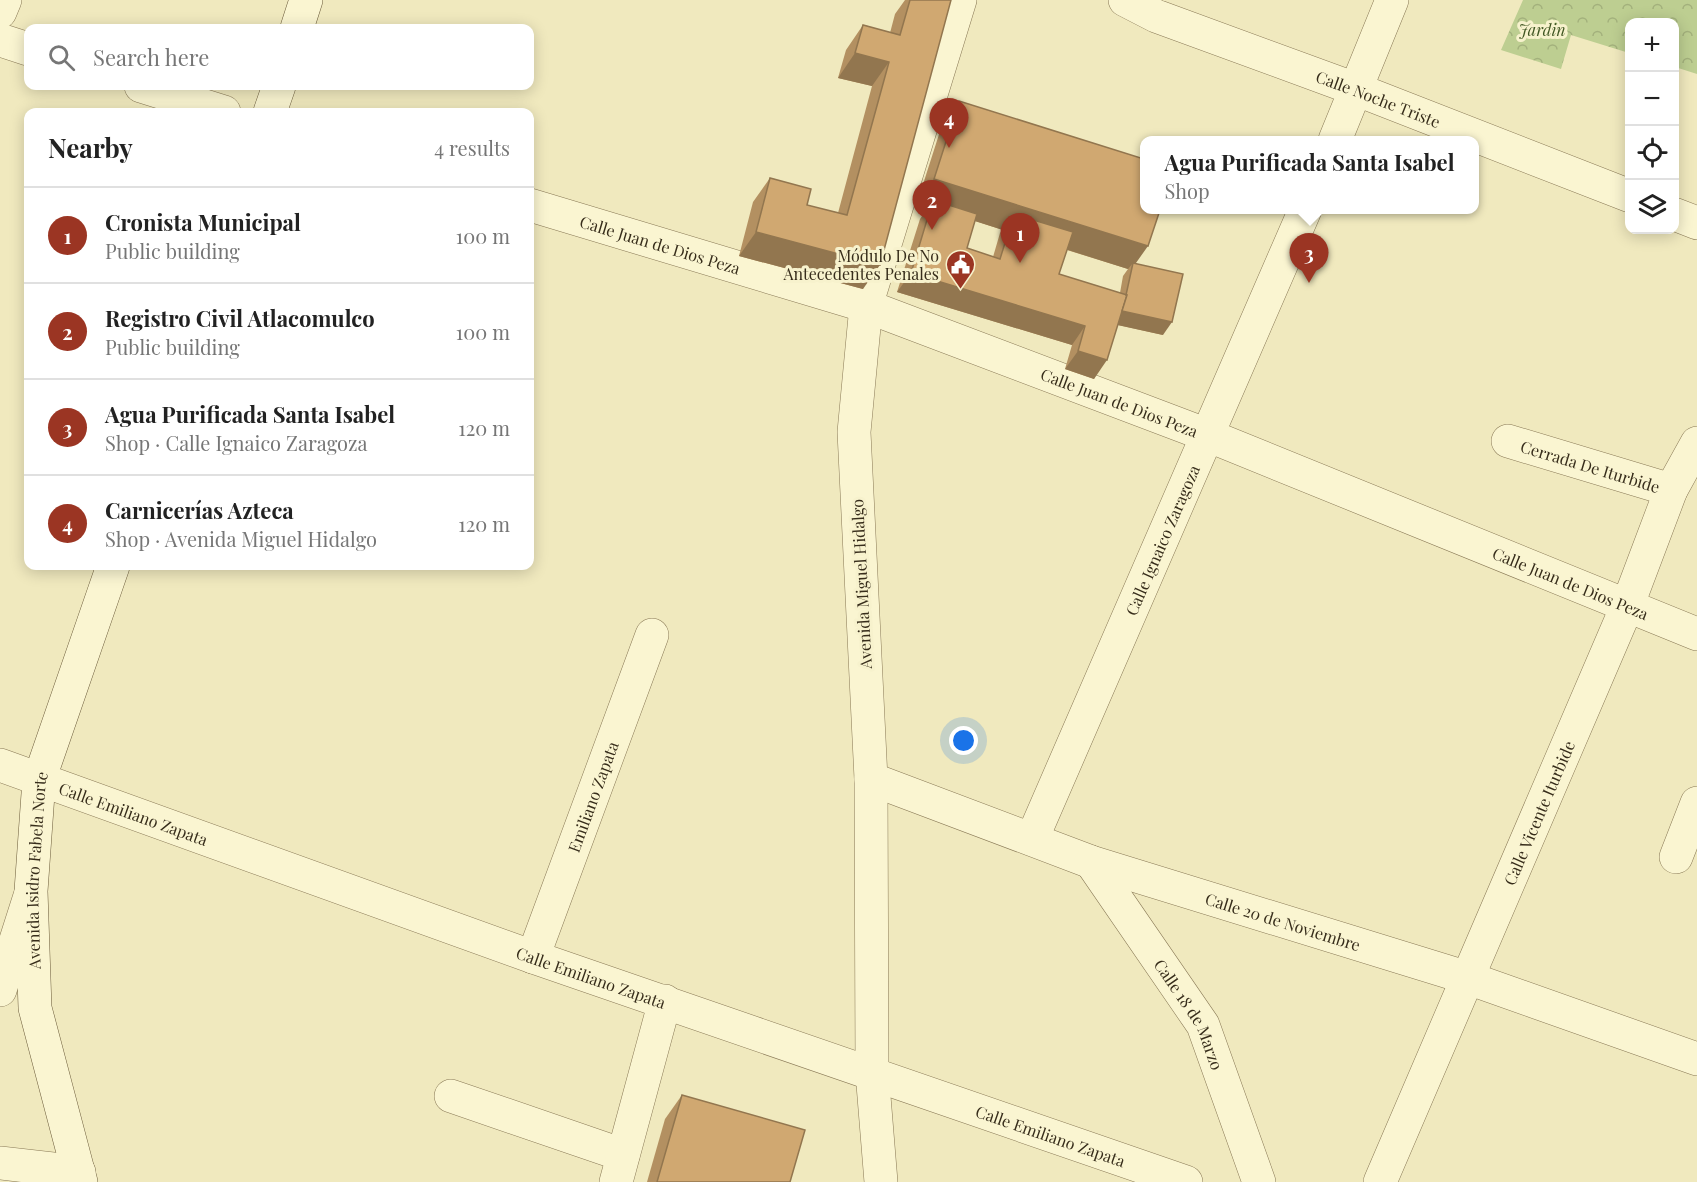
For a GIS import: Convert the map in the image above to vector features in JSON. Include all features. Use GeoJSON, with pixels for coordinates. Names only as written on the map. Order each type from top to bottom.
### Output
{"type":"FeatureCollection","features":[{"type":"Feature","properties":{"kind":"street"},"geometry":{"type":"LineString","coordinates":[[0,12],[4,0]]}},
{"type":"Feature","properties":{"kind":"street"},"geometry":{"type":"LineString","coordinates":[[298,24],[306,0]]}},
{"type":"Feature","properties":{"kind":"street","name":"Avenida Miguel Hidalgo"},"geometry":{"type":"LineString","coordinates":[[881,1182],[872,1072],[871,779],[854,432],[866,306],[960,0]]}},
{"type":"Feature","properties":{"kind":"street","name":"Calle Noche Triste"},"geometry":{"type":"LineString","coordinates":[[1125,0],[1156,16],[1476,136]]}},
{"type":"Feature","properties":{"kind":"street"},"geometry":{"type":"LineString","coordinates":[[1337,136],[1358,90],[1392,0]]}},
{"type":"Feature","properties":{"kind":"street"},"geometry":{"type":"LineString","coordinates":[[0,40],[24,48]]}},
{"type":"Feature","properties":{"kind":"street"},"geometry":{"type":"LineString","coordinates":[[154,90],[211,108]]}},
{"type":"Feature","properties":{"kind":"street"},"geometry":{"type":"LineString","coordinates":[[271,108],[278,90]]}},
{"type":"Feature","properties":{"kind":"street","name":"Calle Noche Triste"},"geometry":{"type":"LineString","coordinates":[[1479,137],[1625,194]]}},
{"type":"Feature","properties":{"kind":"street","name":"Calle Juan de Dios Peza"},"geometry":{"type":"LineString","coordinates":[[534,206],[866,306],[1207,435],[1628,604],[1697,634]]}},
{"type":"Feature","properties":{"kind":"street","name":"Calle Ignaico Zaragoza"},"geometry":{"type":"LineString","coordinates":[[1032,839],[1303,214]]}},
{"type":"Feature","properties":{"kind":"street"},"geometry":{"type":"LineString","coordinates":[[1679,216],[1697,223]]}},
{"type":"Feature","properties":{"kind":"street","name":"Cerrada De Iturbide"},"geometry":{"type":"LineString","coordinates":[[1508,441],[1671,490]]}},
{"type":"Feature","properties":{"kind":"street","name":"Calle Vicente Iturbide"},"geometry":{"type":"LineString","coordinates":[[1380,1182],[1628,604],[1671,490],[1697,445]]}},
{"type":"Feature","properties":{"kind":"street","name":"Avenida Isidro Fabela Norte"},"geometry":{"type":"LineString","coordinates":[[80,1177],[35,1008],[32,891],[39,780],[112,570]]}},
{"type":"Feature","properties":{"kind":"street","name":"Emiliano Zapata"},"geometry":{"type":"LineString","coordinates":[[533,957],[651,635]]}},
{"type":"Feature","properties":{"kind":"street","name":"Calle Emiliano Zapata"},"geometry":{"type":"LineString","coordinates":[[0,765],[533,957],[1186,1182]]}},
{"type":"Feature","properties":{"kind":"street","name":"Calle 20 de Noviembre"},"geometry":{"type":"LineString","coordinates":[[871,779],[1091,862],[1468,978],[1697,1059]]}},
{"type":"Feature","properties":{"kind":"street"},"geometry":{"type":"LineString","coordinates":[[1676,857],[1697,803]]}},
{"type":"Feature","properties":{"kind":"street","name":"Calle 18 de Marzo"},"geometry":{"type":"LineString","coordinates":[[1091,862],[1203,1025],[1259,1182]]}},
{"type":"Feature","properties":{"kind":"street"},"geometry":{"type":"LineString","coordinates":[[0,990],[32,891]]}},
{"type":"Feature","properties":{"kind":"street"},"geometry":{"type":"LineString","coordinates":[[451,1095],[619,1168],[665,1001]]}},
{"type":"Feature","properties":{"kind":"street"},"geometry":{"type":"LineString","coordinates":[[0,1163],[80,1177]]}},
{"type":"Feature","properties":{"kind":"green space","name":"Jardin"},"geometry":{"type":"Polygon","coordinates":[[[1523,0],[1697,0],[1697,74],[1679,68],[1679,18],[1625,18],[1625,52],[1571,35],[1561,69],[1501,50],[1523,0]]]}},
{"type":"Feature","properties":{"kind":"building"},"geometry":{"type":"Polygon","coordinates":[[[910,0],[951,0],[880,265],[756,232],[770,178],[811,189],[807,205],[847,215],[889,62],[855,53],[863,25],[900,35],[910,0]]]}},
{"type":"Feature","properties":{"kind":"building"},"geometry":{"type":"Polygon","coordinates":[[[959,101],[1140,158],[1140,214],[1159,214],[1148,246],[934,179],[959,101]]]}},
{"type":"Feature","properties":{"kind":"building"},"geometry":{"type":"Polygon","coordinates":[[[933,200],[977,214],[967,248],[1000,259],[1014,214],[1073,232],[1059,274],[1127,295],[1107,360],[1078,351],[1085,326],[911,273],[933,200]]]}},
{"type":"Feature","properties":{"kind":"building"},"geometry":{"type":"Polygon","coordinates":[[[1133,263],[1183,274],[1172,322],[1122,311],[1133,263]]]}},
{"type":"Feature","properties":{"kind":"building"},"geometry":{"type":"Polygon","coordinates":[[[682,1095],[805,1130],[790,1182],[657,1182],[682,1095]]]}},
{"type":"Feature","properties":{"kind":"place","name":"Carnicerías Azteca"},"geometry":{"type":"Point","coordinates":[949,148]}},
{"type":"Feature","properties":{"kind":"place","name":"Registro Civil Atlacomulco"},"geometry":{"type":"Point","coordinates":[932,230]}},
{"type":"Feature","properties":{"kind":"place","name":"Cronista Municipal"},"geometry":{"type":"Point","coordinates":[1020,263]}},
{"type":"Feature","properties":{"kind":"place","name":"Agua Purificada Santa Isabel"},"geometry":{"type":"Point","coordinates":[1309,283]}},
{"type":"Feature","properties":{"kind":"place","name":"Módulo De No Antecedentes Penales"},"geometry":{"type":"Point","coordinates":[960,290]}}]}
